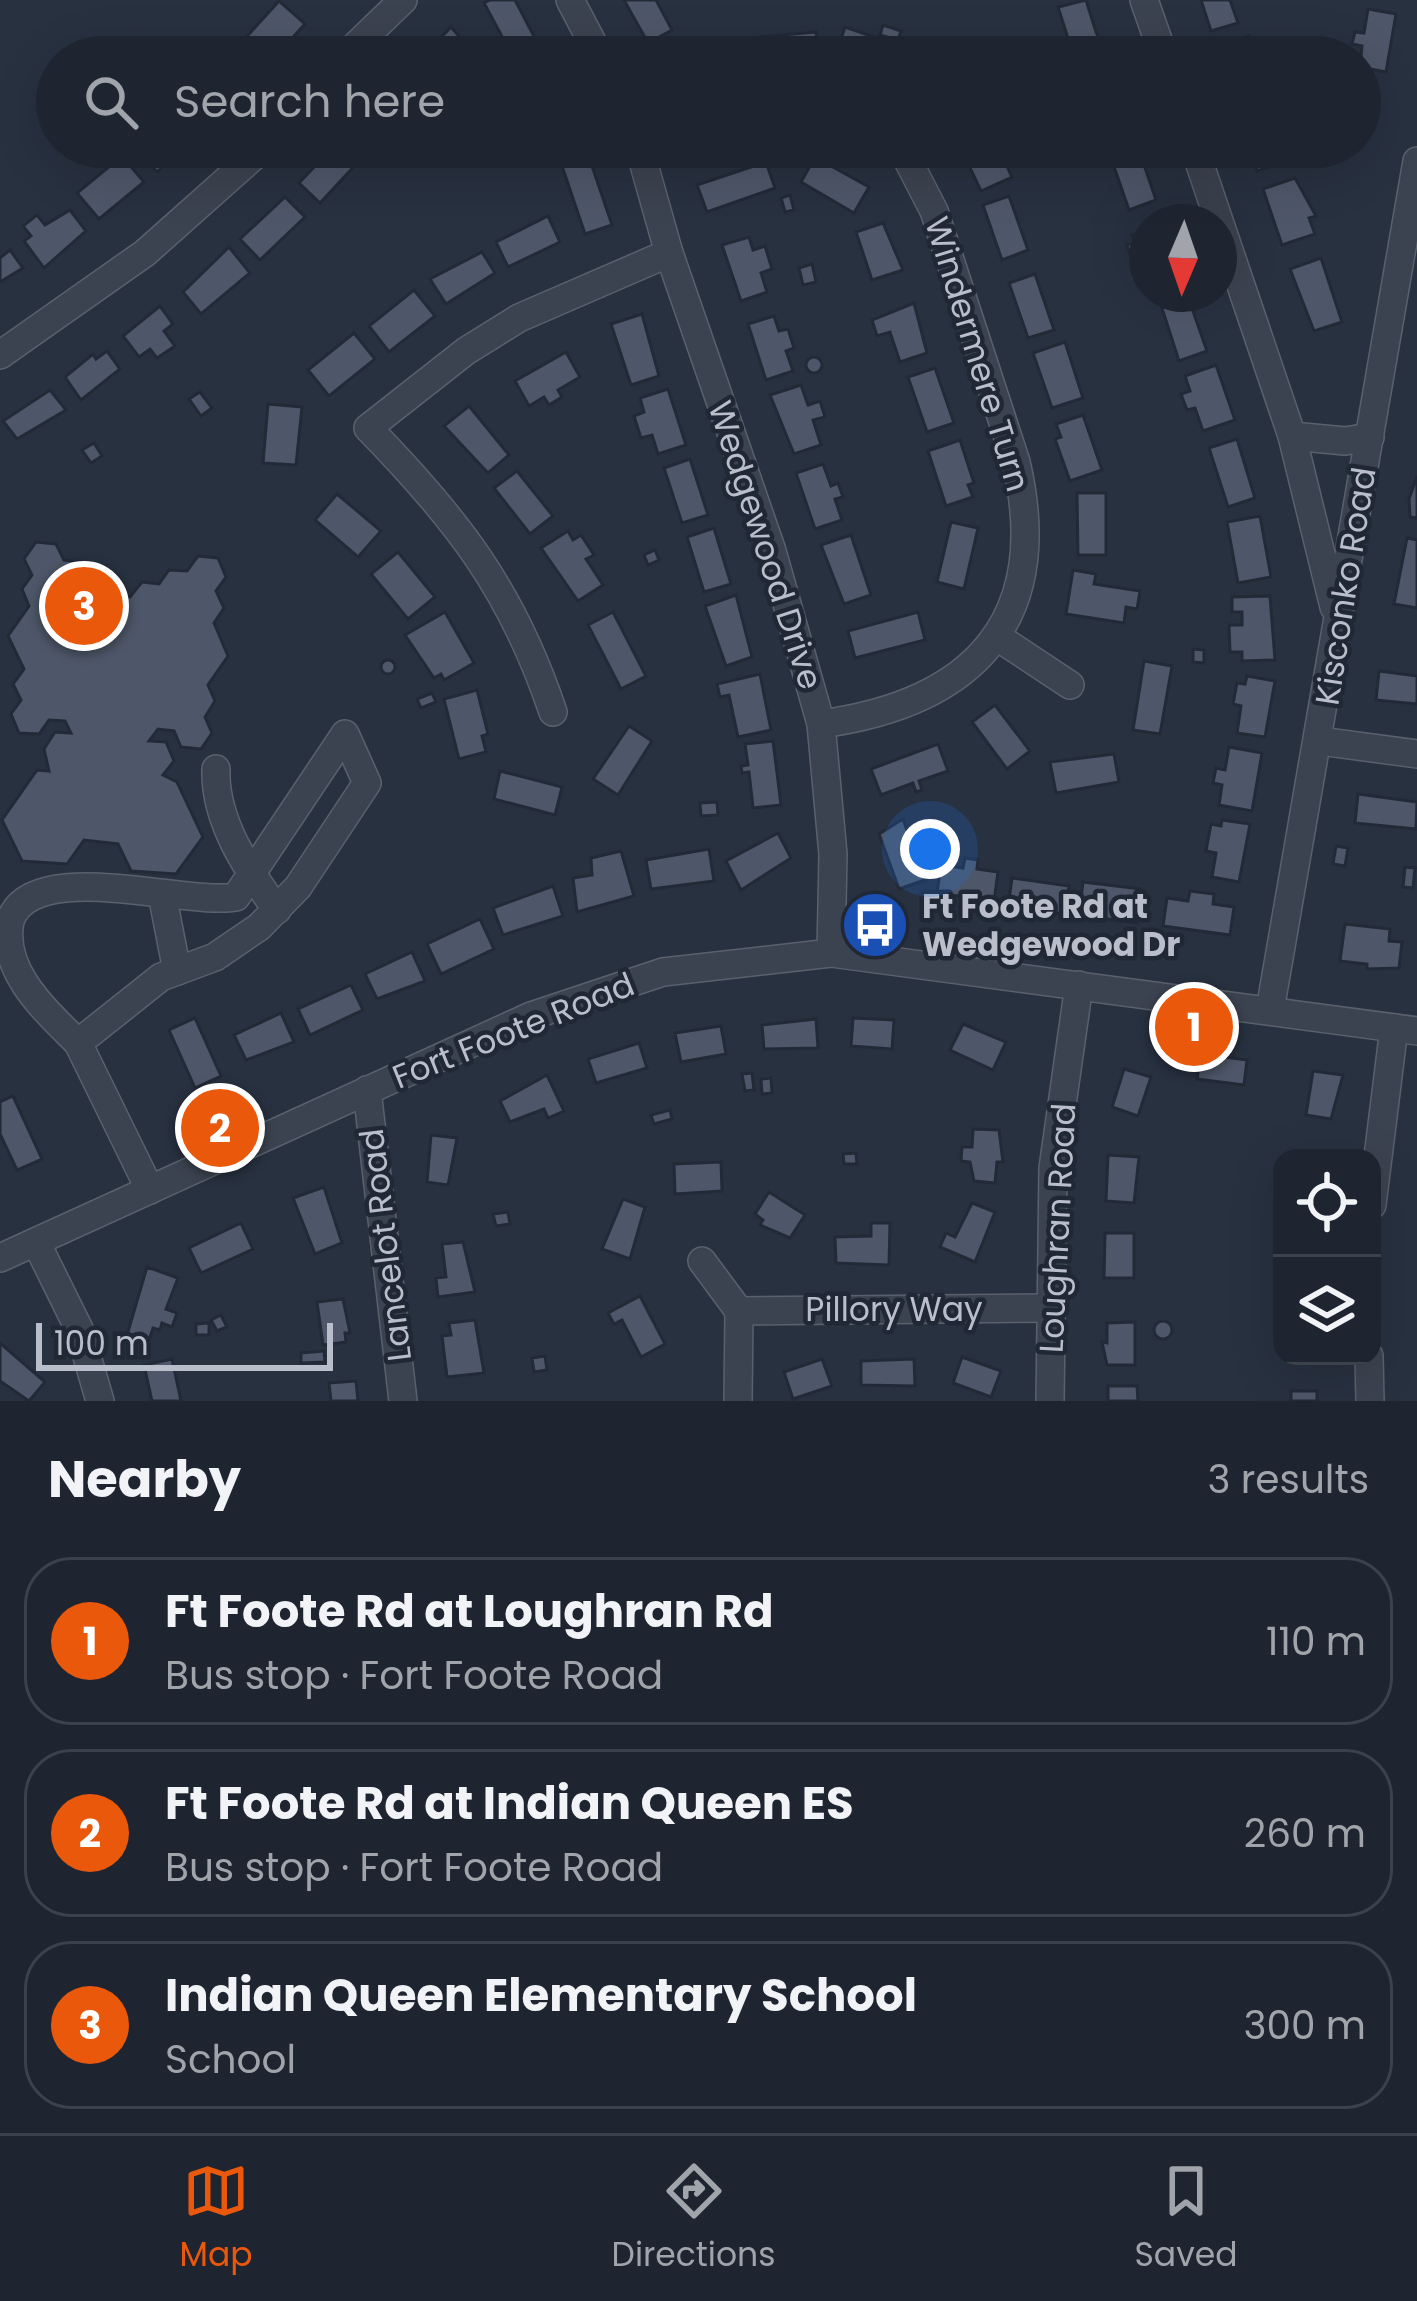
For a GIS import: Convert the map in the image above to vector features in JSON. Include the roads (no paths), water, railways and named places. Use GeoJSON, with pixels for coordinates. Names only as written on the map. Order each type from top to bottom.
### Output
{"type":"FeatureCollection","features":[{"type":"Feature","properties":{"kind":"street"},"geometry":{"type":"LineString","coordinates":[[366,36],[403,0]]}},
{"type":"Feature","properties":{"kind":"street"},"geometry":{"type":"LineString","coordinates":[[569,0],[589,36]]}},
{"type":"Feature","properties":{"kind":"street"},"geometry":{"type":"LineString","coordinates":[[1144,0],[1157,36]]}},
{"type":"Feature","properties":{"kind":"street","name":"Kisconko Road"},"geometry":{"type":"LineString","coordinates":[[1270,1010],[1417,160]]}},
{"type":"Feature","properties":{"kind":"street"},"geometry":{"type":"LineString","coordinates":[[0,355],[145,253],[240,168]]}},
{"type":"Feature","properties":{"kind":"street","name":"Wedgewood Drive"},"geometry":{"type":"LineString","coordinates":[[650,168],[669,253],[772,551],[821,724],[832,854],[831,953]]}},
{"type":"Feature","properties":{"kind":"street","name":"Windermere Turn"},"geometry":{"type":"LineString","coordinates":[[821,724],[921,701],[947,685],[996,636],[1019,585],[1025,498],[934,212],[912,168]]}},
{"type":"Feature","properties":{"kind":"street"},"geometry":{"type":"LineString","coordinates":[[1201,168],[1292,436],[1338,624]]}},
{"type":"Feature","properties":{"kind":"street"},"geometry":{"type":"LineString","coordinates":[[553,712],[511,604],[481,557],[368,428],[466,351],[519,318],[669,253]]}},
{"type":"Feature","properties":{"kind":"street"},"geometry":{"type":"LineString","coordinates":[[1292,436],[1345,441],[1370,437]]}},
{"type":"Feature","properties":{"kind":"street"},"geometry":{"type":"LineString","coordinates":[[996,636],[1070,685]]}},
{"type":"Feature","properties":{"kind":"street"},"geometry":{"type":"LineString","coordinates":[[78,1042],[161,977],[215,957],[277,910],[298,887],[367,784],[345,734],[236,897],[63,885],[32,896],[11,915],[5,941],[11,966],[78,1042],[150,1190]]}},
{"type":"Feature","properties":{"kind":"street"},"geometry":{"type":"LineString","coordinates":[[1319,741],[1417,754]]}},
{"type":"Feature","properties":{"kind":"street"},"geometry":{"type":"LineString","coordinates":[[216,769],[219,806],[250,873],[277,910]]}},
{"type":"Feature","properties":{"kind":"street"},"geometry":{"type":"LineString","coordinates":[[162,894],[178,971]]}},
{"type":"Feature","properties":{"kind":"street","name":"Fort Foote Road"},"geometry":{"type":"LineString","coordinates":[[0,1258],[592,992],[731,960],[831,953],[1406,1029]]}},
{"type":"Feature","properties":{"kind":"street","name":"Loughran Road"},"geometry":{"type":"LineString","coordinates":[[1050,1401],[1053,1168],[1079,985]]}},
{"type":"Feature","properties":{"kind":"street"},"geometry":{"type":"LineString","coordinates":[[1381,1158],[1406,1029]]}},
{"type":"Feature","properties":{"kind":"street","name":"Lancelot Road"},"geometry":{"type":"LineString","coordinates":[[367,1090],[404,1401]]}},
{"type":"Feature","properties":{"kind":"street"},"geometry":{"type":"LineString","coordinates":[[36,1242],[79,1329],[100,1401]]}},
{"type":"Feature","properties":{"kind":"street"},"geometry":{"type":"LineString","coordinates":[[702,1261],[739,1311],[738,1401]]}},
{"type":"Feature","properties":{"kind":"street","name":"Pillory Way"},"geometry":{"type":"LineString","coordinates":[[739,1311],[1049,1308]]}},
{"type":"Feature","properties":{"kind":"street"},"geometry":{"type":"LineString","coordinates":[[1370,1365],[1370,1401]]}},
{"type":"Feature","properties":{"kind":"place","name":"Indian Queen Elementary School"},"geometry":{"type":"Point","coordinates":[84,606]}},
{"type":"Feature","properties":{"kind":"place","name":"Ft Foote Rd at Wedgewood Dr"},"geometry":{"type":"Point","coordinates":[875,925]}},
{"type":"Feature","properties":{"kind":"place","name":"Ft Foote Rd at Loughran Rd"},"geometry":{"type":"Point","coordinates":[1194,1027]}},
{"type":"Feature","properties":{"kind":"place","name":"Ft Foote Rd at Indian Queen ES"},"geometry":{"type":"Point","coordinates":[220,1128]}}]}
